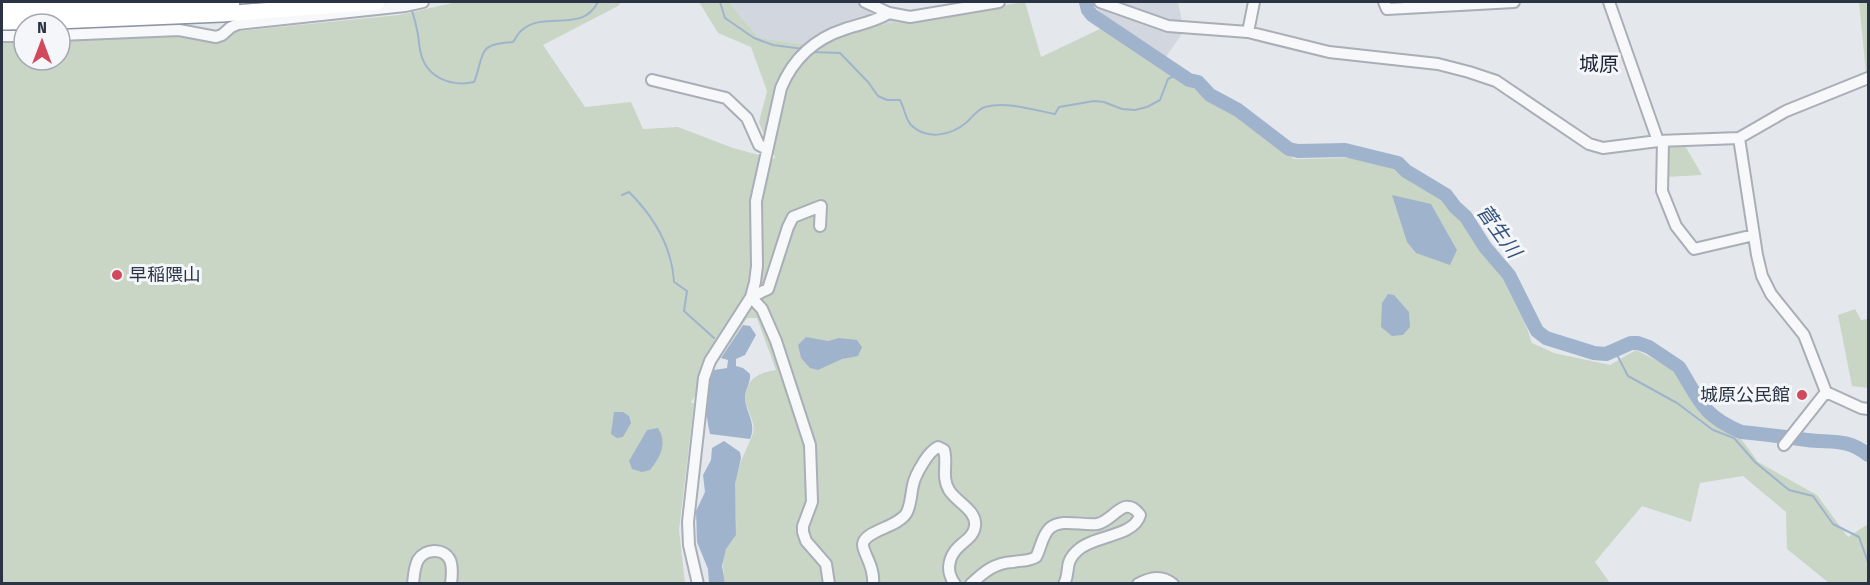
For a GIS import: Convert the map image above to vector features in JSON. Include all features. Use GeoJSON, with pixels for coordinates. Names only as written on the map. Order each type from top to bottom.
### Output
{"type":"FeatureCollection","features":[{"type":"Feature","properties":{"kind":"highway"},"geometry":{"type":"LineString","coordinates":[[2,9],[377,2]]}},
{"type":"Feature","properties":{"kind":"highway"},"geometry":{"type":"LineString","coordinates":[[2,21],[57,21],[225,6]]}},
{"type":"Feature","properties":{"kind":"street"},"geometry":{"type":"LineString","coordinates":[[72,34],[179,30],[216,37],[238,24],[405,6],[421,2]]}},
{"type":"Feature","properties":{"kind":"street"},"geometry":{"type":"LineString","coordinates":[[866,2],[889,13],[910,17],[999,2]]}},
{"type":"Feature","properties":{"kind":"street"},"geometry":{"type":"LineString","coordinates":[[1100,2],[1168,26],[1248,33],[1329,52],[1438,64],[1469,72],[1496,81],[1589,144],[1603,148],[1661,141],[1739,138],[1786,111],[1869,78]]}},
{"type":"Feature","properties":{"kind":"street"},"geometry":{"type":"LineString","coordinates":[[1248,33],[1254,2]]}},
{"type":"Feature","properties":{"kind":"street"},"geometry":{"type":"LineString","coordinates":[[1384,2],[1387,9],[1514,2]]}},
{"type":"Feature","properties":{"kind":"street"},"geometry":{"type":"LineString","coordinates":[[1609,2],[1661,141],[1662,191],[1676,226],[1694,249],[1754,235]]}},
{"type":"Feature","properties":{"kind":"street"},"geometry":{"type":"LineString","coordinates":[[698,584],[689,545],[688,522],[704,378],[710,361],[751,297],[757,266],[756,201],[782,88],[789,71],[806,51],[825,36],[874,22],[889,13]]}},
{"type":"Feature","properties":{"kind":"street"},"geometry":{"type":"LineString","coordinates":[[652,80],[726,98],[747,118],[759,144],[767,149]]}},
{"type":"Feature","properties":{"kind":"street"},"geometry":{"type":"LineString","coordinates":[[1739,138],[1756,255],[1762,276],[1771,294],[1804,334],[1826,392],[1861,408],[1869,409]]}},
{"type":"Feature","properties":{"kind":"street"},"geometry":{"type":"LineString","coordinates":[[751,297],[768,289],[793,217],[821,206],[820,226]]}},
{"type":"Feature","properties":{"kind":"street"},"geometry":{"type":"LineString","coordinates":[[751,297],[762,309],[776,341],[810,445],[812,502],[803,532],[806,541],[820,554],[826,564],[829,584]]}},
{"type":"Feature","properties":{"kind":"street"},"geometry":{"type":"LineString","coordinates":[[1784,445],[1826,392]]}},
{"type":"Feature","properties":{"kind":"street"},"geometry":{"type":"LineString","coordinates":[[873,584],[874,576],[863,541],[868,536],[900,521],[906,514],[918,470],[932,450],[938,447],[944,450],[946,456],[945,483],[950,493],[974,518],[975,526],[972,534],[953,552],[950,558],[949,572],[955,584]]}},
{"type":"Feature","properties":{"kind":"street"},"geometry":{"type":"LineString","coordinates":[[971,584],[992,566],[1014,561],[1027,562],[1036,557],[1045,534],[1059,523],[1098,524],[1108,520],[1120,508],[1128,506],[1136,509],[1140,514],[1138,522],[1132,528],[1077,550],[1067,564],[1064,584]]}},
{"type":"Feature","properties":{"kind":"street"},"geometry":{"type":"LineString","coordinates":[[413,584],[415,566],[420,557],[432,550],[442,552],[449,558],[452,570],[451,584]]}},
{"type":"Feature","properties":{"kind":"street"},"geometry":{"type":"LineString","coordinates":[[1138,584],[1156,576],[1173,584]]}},
{"type":"Feature","properties":{"kind":"shaded area"},"geometry":{"type":"Polygon","coordinates":[[[731,2],[858,2],[908,21],[849,30],[819,46],[759,38],[731,2]]]}},
{"type":"Feature","properties":{"kind":"shaded area"},"geometry":{"type":"Polygon","coordinates":[[[1097,2],[1178,2],[1184,31],[1165,58],[1112,23],[1095,7],[1097,2]]]}},
{"type":"Feature","properties":{"kind":"green space"},"geometry":{"type":"Polygon","coordinates":[[[457,2],[621,2],[618,6],[543,45],[585,107],[631,102],[643,129],[678,127],[733,148],[774,159],[759,122],[767,91],[751,47],[718,33],[699,2],[731,2],[759,38],[819,46],[849,30],[1025,2],[1041,57],[1102,28],[1230,111],[1294,159],[1349,158],[1387,165],[1442,197],[1515,293],[1532,343],[1554,353],[1610,365],[1636,350],[1677,371],[1700,413],[1742,440],[1758,462],[1817,495],[1848,537],[1868,524],[1868,583],[1829,583],[1787,549],[1786,512],[1743,476],[1700,483],[1691,522],[1642,506],[1595,562],[1610,583],[725,583],[724,556],[736,532],[734,497],[736,478],[754,427],[745,394],[755,377],[776,370],[757,318],[747,318],[691,402],[694,404],[679,530],[685,583],[2,583],[2,40],[12,40],[12,72],[72,72],[72,38],[240,31],[399,15],[457,2]]]}},
{"type":"Feature","properties":{"kind":"green space"},"geometry":{"type":"Polygon","coordinates":[[[1859,2],[1868,2],[1868,72],[1866,73],[1859,2]]]}},
{"type":"Feature","properties":{"kind":"green space"},"geometry":{"type":"Polygon","coordinates":[[[1667,144],[1684,144],[1702,175],[1665,177],[1667,144]]]}},
{"type":"Feature","properties":{"kind":"green space"},"geometry":{"type":"Polygon","coordinates":[[[1855,309],[1861,320],[1868,319],[1868,388],[1852,386],[1838,315],[1855,309]]]}},
{"type":"Feature","properties":{"kind":"water"},"geometry":{"type":"Polygon","coordinates":[[[1392,195],[1431,204],[1457,250],[1450,265],[1416,253],[1407,242],[1392,195]]]}},
{"type":"Feature","properties":{"kind":"water"},"geometry":{"type":"Polygon","coordinates":[[[1388,294],[1394,295],[1409,312],[1410,327],[1403,335],[1392,336],[1381,327],[1382,303],[1388,294]]]}},
{"type":"Feature","properties":{"kind":"water"},"geometry":{"type":"Polygon","coordinates":[[[743,325],[750,326],[756,335],[745,355],[736,359],[736,366],[750,374],[745,398],[752,423],[750,439],[710,434],[706,410],[708,385],[714,370],[727,368],[728,360],[721,358],[743,325]]]}},
{"type":"Feature","properties":{"kind":"water"},"geometry":{"type":"Polygon","coordinates":[[[806,337],[828,341],[839,338],[857,340],[862,347],[858,356],[842,359],[818,370],[810,368],[801,358],[798,345],[806,337]]]}},
{"type":"Feature","properties":{"kind":"water"},"geometry":{"type":"Polygon","coordinates":[[[614,412],[623,412],[629,416],[631,423],[623,437],[617,438],[611,434],[614,412]]]}},
{"type":"Feature","properties":{"kind":"water"},"geometry":{"type":"Polygon","coordinates":[[[658,428],[662,439],[662,450],[657,460],[650,470],[642,472],[632,469],[629,461],[647,430],[658,428]]]}},
{"type":"Feature","properties":{"kind":"water"},"geometry":{"type":"Polygon","coordinates":[[[724,441],[740,452],[741,458],[735,484],[736,535],[726,549],[722,566],[725,583],[709,583],[708,569],[697,542],[696,511],[705,492],[703,475],[711,460],[712,448],[724,441]]]}},
{"type":"Feature","properties":{"kind":"waterway"},"geometry":{"type":"LineString","coordinates":[[411,7],[421,54],[429,69],[449,82],[466,83],[474,82],[484,53],[489,47],[513,42],[521,31],[531,24],[583,17],[591,12],[598,2]]}},
{"type":"Feature","properties":{"kind":"waterway"},"geometry":{"type":"LineString","coordinates":[[720,2],[725,18],[754,38],[773,45],[803,49]]}},
{"type":"Feature","properties":{"kind":"waterway","name":"菅生川"},"geometry":{"type":"LineString","coordinates":[[1086,2],[1092,15],[1189,80],[1198,82],[1210,95],[1238,110],[1289,149],[1298,151],[1345,150],[1398,163],[1406,171],[1446,195],[1466,217],[1485,247],[1509,275],[1537,331],[1546,338],[1594,353],[1606,354],[1631,343],[1638,343],[1649,347],[1679,367],[1703,406],[1728,426],[1741,432],[1839,442],[1853,446],[1868,455]]}},
{"type":"Feature","properties":{"kind":"waterway"},"geometry":{"type":"LineString","coordinates":[[811,52],[840,53],[878,96],[887,100],[900,100],[911,125],[917,130],[932,135],[947,133],[961,127],[975,113],[993,105],[1020,107],[1055,114],[1059,107],[1094,101],[1122,109],[1135,110],[1147,107],[1160,100],[1168,79],[1179,73]]}},
{"type":"Feature","properties":{"kind":"waterway"},"geometry":{"type":"LineString","coordinates":[[622,195],[629,192],[654,222],[670,256],[674,282],[687,291],[684,311],[714,338]]}},
{"type":"Feature","properties":{"kind":"waterway"},"geometry":{"type":"LineString","coordinates":[[1615,351],[1628,376],[1677,403],[1713,430],[1734,438],[1755,462],[1789,490],[1813,496],[1833,524],[1859,537],[1868,562]]}},
{"type":"Feature","properties":{"kind":"place","name":"早稲隈山"},"geometry":{"type":"Point","coordinates":[117,275]}},
{"type":"Feature","properties":{"kind":"place","name":"城原公民館"},"geometry":{"type":"Point","coordinates":[1802,395]}},
{"type":"Feature","properties":{"kind":"district","name":"城原"},"geometry":{"type":"Point","coordinates":[1599,64]}}]}
